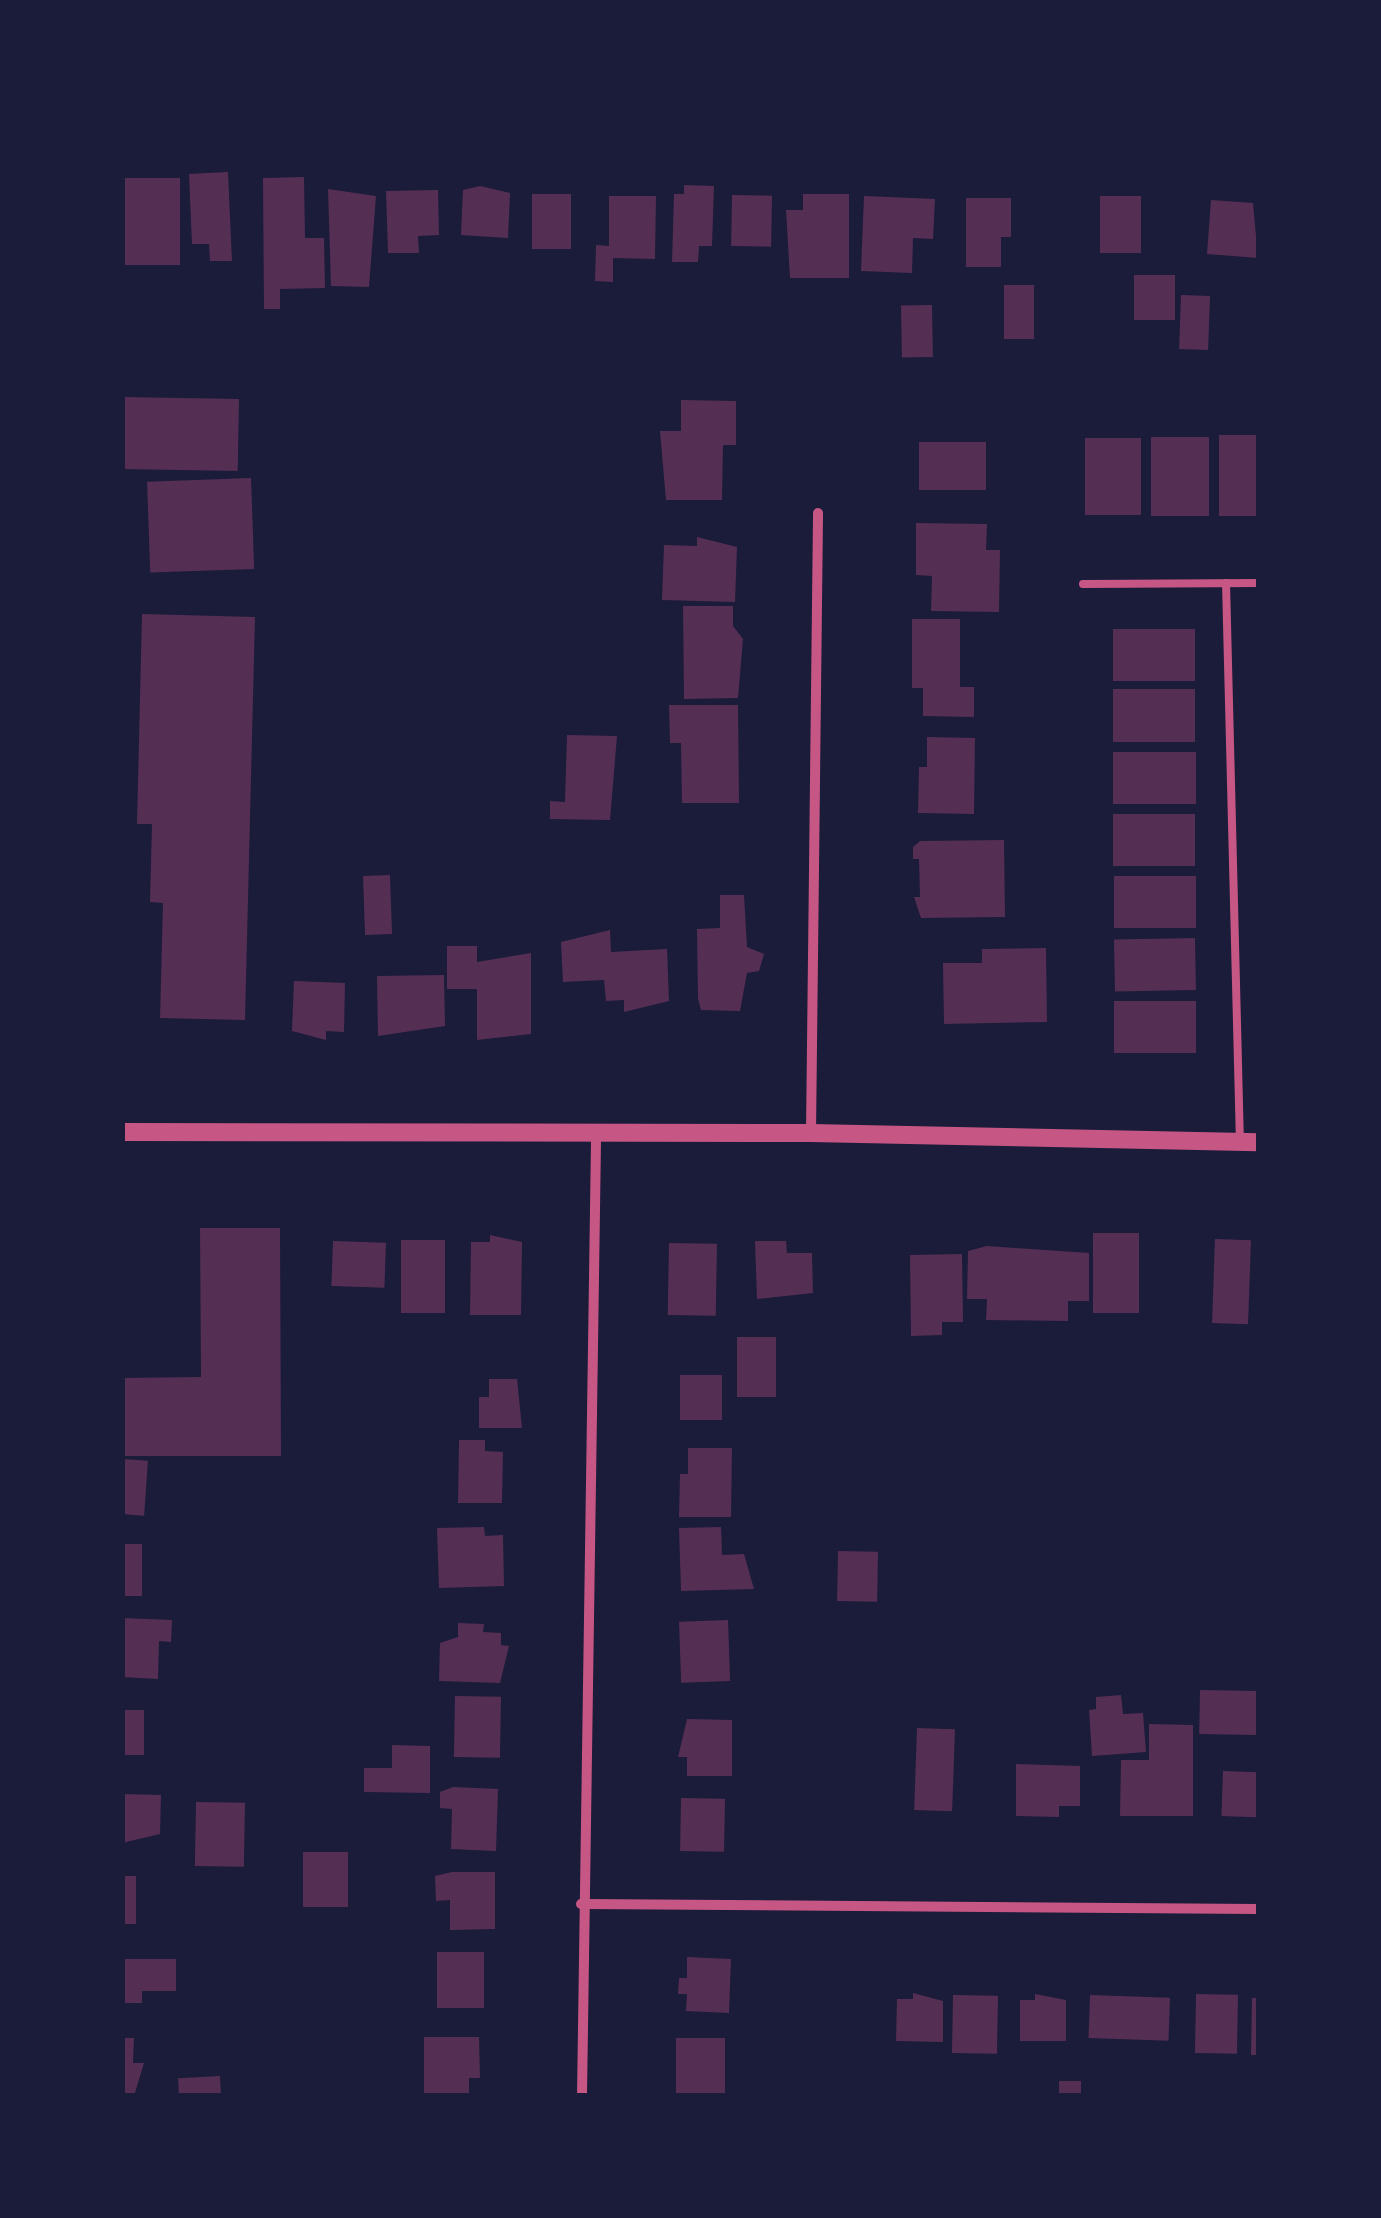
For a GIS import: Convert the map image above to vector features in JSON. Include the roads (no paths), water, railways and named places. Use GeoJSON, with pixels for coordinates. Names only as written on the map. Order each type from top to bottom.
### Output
{"type":"FeatureCollection","features":[{"type":"Feature","properties":{"kind":"street"},"geometry":{"type":"LineString","coordinates":[[810,1133],[818,513]]}},
{"type":"Feature","properties":{"kind":"street"},"geometry":{"type":"LineString","coordinates":[[122,1132],[596,1136],[810,1133],[1249,1142]]}},
{"type":"Feature","properties":{"kind":"street"},"geometry":{"type":"LineString","coordinates":[[582,2096],[581,1904],[596,1136]]}},
{"type":"Feature","properties":{"kind":"street"},"geometry":{"type":"LineString","coordinates":[[581,1904],[1258,1909]]}},
{"type":"Feature","properties":{"kind":"lane"},"geometry":{"type":"LineString","coordinates":[[1226,583],[1249,1142]]}},
{"type":"Feature","properties":{"kind":"lane"},"geometry":{"type":"LineString","coordinates":[[1083,584],[1258,583]]}}]}
